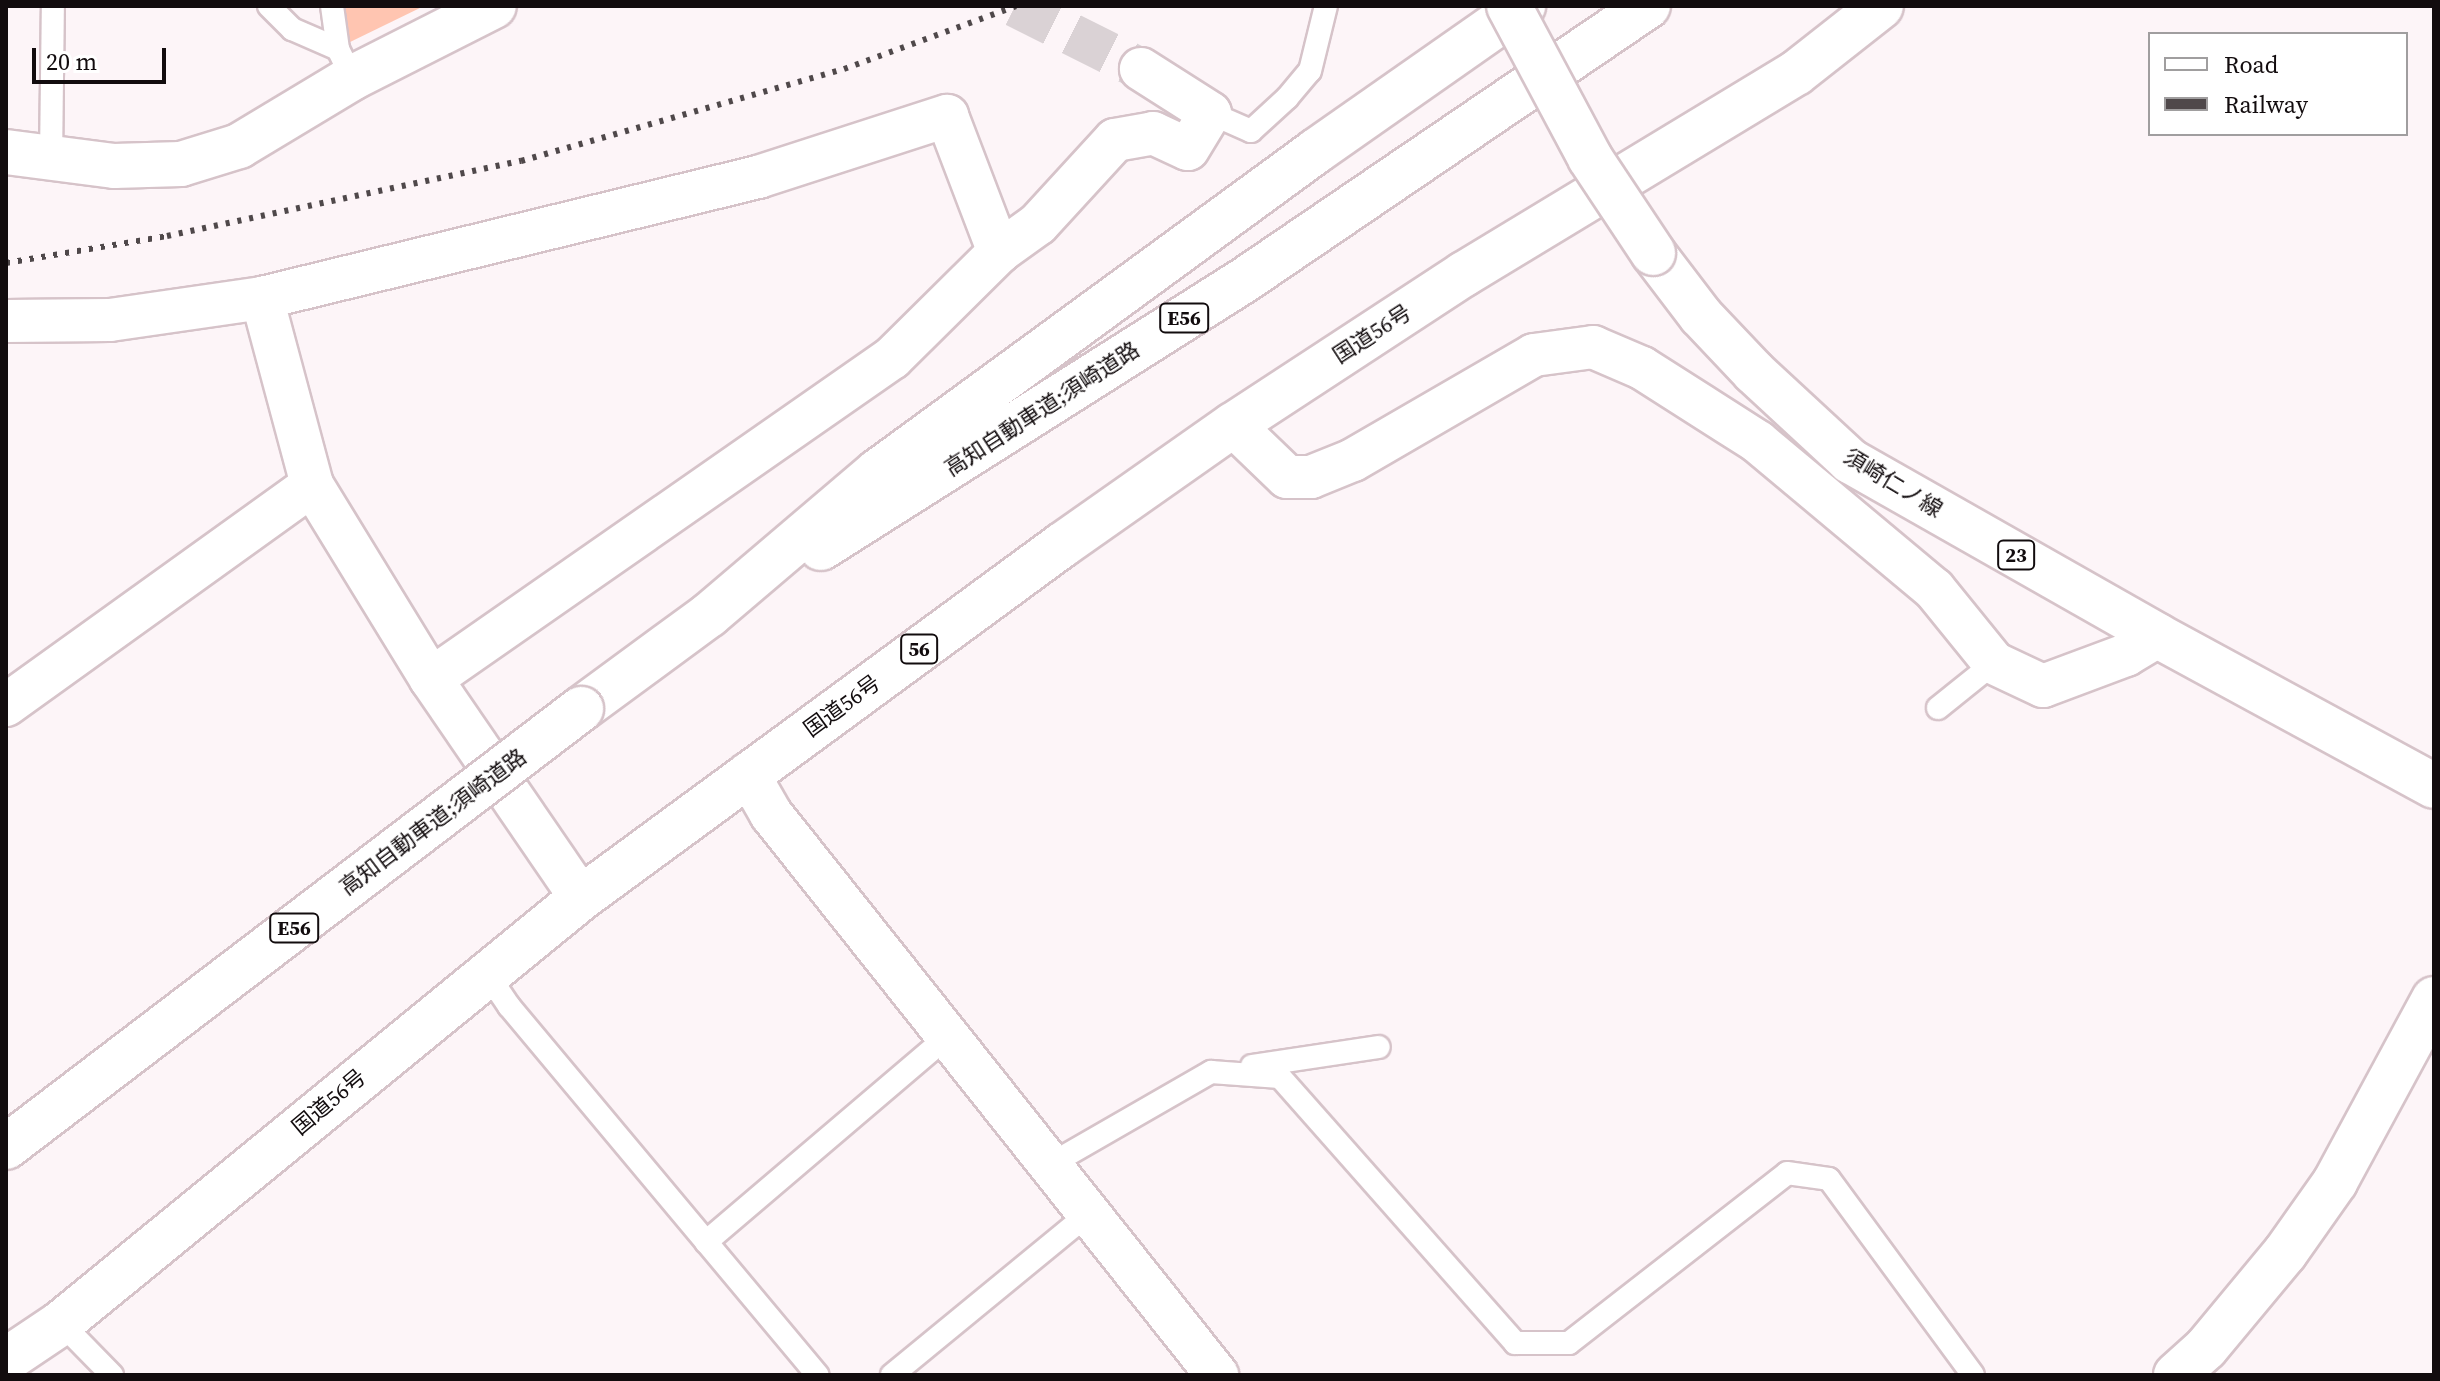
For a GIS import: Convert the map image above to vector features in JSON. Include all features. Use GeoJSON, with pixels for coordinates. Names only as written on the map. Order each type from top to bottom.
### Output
{"type":"FeatureCollection","features":[{"type":"Feature","properties":{"kind":"main road"},"geometry":{"type":"LineString","coordinates":[[6,152],[114,166],[181,164],[239,146],[345,63],[494,6]]}},
{"type":"Feature","properties":{"kind":"main road","name":"須崎仁ノ線"},"geometry":{"type":"LineString","coordinates":[[1509,6],[1590,158],[1653,253],[1701,316],[1754,372],[1850,461],[2158,636],[2434,786]]}},
{"type":"Feature","properties":{"kind":"main road","name":"高知自動車道;須崎道路"},"geometry":{"type":"LineString","coordinates":[[6,1147],[709,615],[877,472],[1316,151],[1523,6]]}},
{"type":"Feature","properties":{"kind":"main road","name":"高知自動車道;須崎道路"},"geometry":{"type":"LineString","coordinates":[[709,615],[865,521],[1246,279],[1648,6]]}},
{"type":"Feature","properties":{"kind":"main road","name":"国道56号"},"geometry":{"type":"LineString","coordinates":[[6,1360],[61,1323],[486,972],[748,774],[1233,425],[1464,274],[1796,73],[1881,6]]}},
{"type":"Feature","properties":{"kind":"main road"},"geometry":{"type":"LineString","coordinates":[[2176,1375],[2206,1348],[2285,1253],[2335,1182],[2434,999]]}},
{"type":"Feature","properties":{"kind":"street"},"geometry":{"type":"LineString","coordinates":[[431,679],[892,358],[999,252],[1038,224],[1115,140],[1153,133],[1188,149],[1210,113],[1141,69]]}},
{"type":"Feature","properties":{"kind":"street"},"geometry":{"type":"LineString","coordinates":[[6,321],[110,320],[262,298],[758,177],[947,116],[999,252]]}},
{"type":"Feature","properties":{"kind":"street"},"geometry":{"type":"LineString","coordinates":[[262,298],[312,485],[431,679],[581,898]]}},
{"type":"Feature","properties":{"kind":"street"},"geometry":{"type":"LineString","coordinates":[[1233,425],[1287,477],[1311,477],[1353,460],[1534,355],[1593,347],[1642,368],[1758,442],[1934,589],[1994,663],[2043,686],[2126,655],[2158,636]]}},
{"type":"Feature","properties":{"kind":"street"},"geometry":{"type":"LineString","coordinates":[[6,705],[312,485]]}},
{"type":"Feature","properties":{"kind":"street"},"geometry":{"type":"LineString","coordinates":[[748,774],[771,814],[1217,1375]]}},
{"type":"Feature","properties":{"kind":"lane"},"geometry":{"type":"LineString","coordinates":[[51,160],[53,6],[67,6]]}},
{"type":"Feature","properties":{"kind":"lane"},"geometry":{"type":"LineString","coordinates":[[269,6],[292,29],[345,63]]}},
{"type":"Feature","properties":{"kind":"lane"},"geometry":{"type":"LineString","coordinates":[[332,6],[345,63]]}},
{"type":"Feature","properties":{"kind":"lane"},"geometry":{"type":"LineString","coordinates":[[1210,113],[1251,131],[1287,98],[1310,71],[1326,6]]}},
{"type":"Feature","properties":{"kind":"lane"},"geometry":{"type":"LineString","coordinates":[[1938,708],[1994,663]]}},
{"type":"Feature","properties":{"kind":"lane"},"geometry":{"type":"LineString","coordinates":[[486,972],[509,1006],[817,1375]]}},
{"type":"Feature","properties":{"kind":"lane"},"geometry":{"type":"LineString","coordinates":[[706,1242],[947,1037]]}},
{"type":"Feature","properties":{"kind":"lane"},"geometry":{"type":"LineString","coordinates":[[1051,1164],[1211,1072],[1379,1047]]}},
{"type":"Feature","properties":{"kind":"lane"},"geometry":{"type":"LineString","coordinates":[[1211,1072],[1280,1077],[1515,1343],[1569,1343],[1787,1173],[1829,1179],[1973,1375]]}},
{"type":"Feature","properties":{"kind":"lane"},"geometry":{"type":"LineString","coordinates":[[892,1375],[1089,1213]]}},
{"type":"Feature","properties":{"kind":"lane"},"geometry":{"type":"LineString","coordinates":[[61,1323],[112,1375]]}},
{"type":"Feature","properties":{"kind":"shaded area"},"geometry":{"type":"Polygon","coordinates":[[[344,6],[424,6],[346,44],[344,6]]]}},
{"type":"Feature","properties":{"kind":"tunnel"},"geometry":{"type":"LineString","coordinates":[[1015,6],[1141,69]]}},
{"type":"Feature","properties":{"kind":"railway"},"geometry":{"type":"LineString","coordinates":[[6,263],[167,236],[521,161],[844,69],[1016,6]]}}]}
